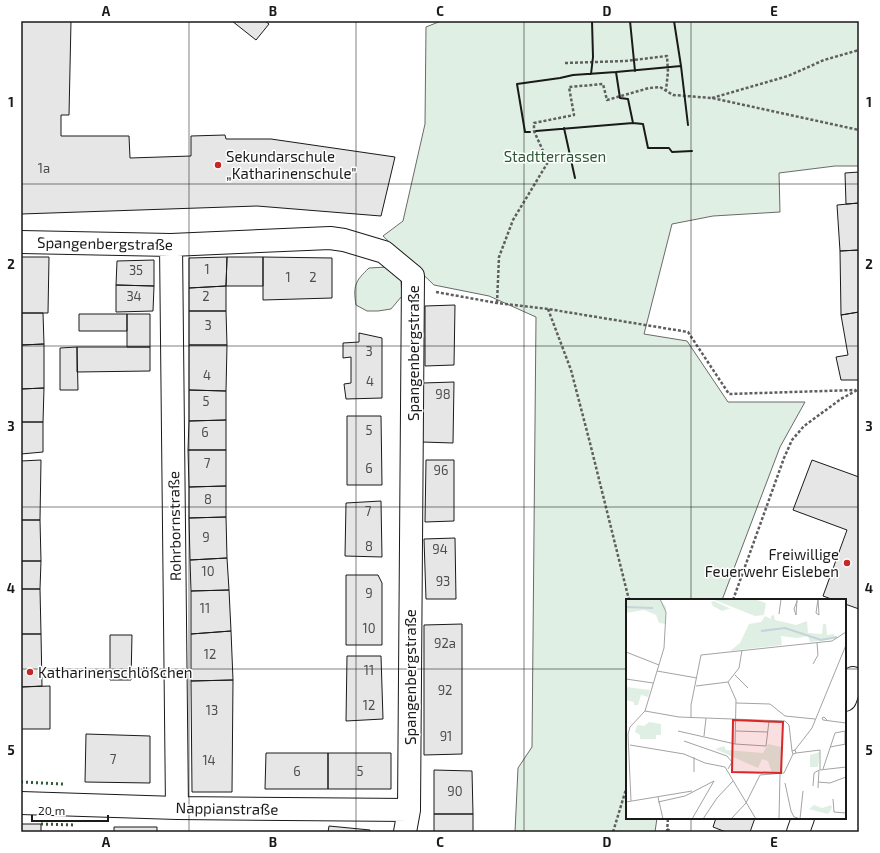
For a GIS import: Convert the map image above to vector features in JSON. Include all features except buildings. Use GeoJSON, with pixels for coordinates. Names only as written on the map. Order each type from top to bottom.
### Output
{"type":"FeatureCollection","features":[{"type":"Feature","properties":{"kind":"street","name":"Spangenbergstraße"},"geometry":{"type":"LineString","coordinates":[[21,242],[171,245],[330,238],[344,240],[384,252],[413,276],[409,810],[405,832]]}},
{"type":"Feature","properties":{"kind":"street","name":"Rohrbornstraße"},"geometry":{"type":"LineString","coordinates":[[171,245],[177,808]]}},
{"type":"Feature","properties":{"kind":"street"},"geometry":{"type":"LineString","coordinates":[[846,697],[853,678]]}},
{"type":"Feature","properties":{"kind":"street","name":"Nappianstraße"},"geometry":{"type":"LineString","coordinates":[[21,803],[177,808],[409,810]]}},
{"type":"Feature","properties":{"kind":"street"},"geometry":{"type":"LineString","coordinates":[[798,832],[803,819]]}},
{"type":"Feature","properties":{"kind":"path"},"geometry":{"type":"LineString","coordinates":[[712,98],[788,76],[824,60],[859,50]]}},
{"type":"Feature","properties":{"kind":"path"},"geometry":{"type":"LineString","coordinates":[[565,63],[625,61],[667,56],[668,72],[666,90]]}},
{"type":"Feature","properties":{"kind":"path"},"geometry":{"type":"LineString","coordinates":[[497,303],[499,257],[513,220],[548,162],[534,131],[534,123],[574,115],[569,87],[603,84],[607,100],[650,88],[660,87],[673,95],[712,98],[859,130]]}},
{"type":"Feature","properties":{"kind":"path"},"geometry":{"type":"LineString","coordinates":[[413,276],[430,291],[497,303],[548,309],[688,332],[729,394],[823,392],[857,389]]}},
{"type":"Feature","properties":{"kind":"path"},"geometry":{"type":"LineString","coordinates":[[548,309],[571,370],[628,599]]}},
{"type":"Feature","properties":{"kind":"path"},"geometry":{"type":"LineString","coordinates":[[733,599],[784,458],[792,440],[804,426],[857,389]]}},
{"type":"Feature","properties":{"kind":"path"},"geometry":{"type":"LineString","coordinates":[[613,832],[626,789]]}},
{"type":"Feature","properties":{"kind":"path"},"geometry":{"type":"LineString","coordinates":[[668,819],[667,830],[672,832]]}},
{"type":"Feature","properties":{"kind":"green space","name":"Stadtterrassen"},"geometry":{"type":"Polygon","coordinates":[[[441,21],[859,21],[859,166],[835,166],[779,173],[780,212],[713,216],[672,224],[644,334],[687,341],[728,402],[805,402],[780,447],[722,599],[626,599],[626,819],[657,819],[655,832],[515,832],[518,768],[532,747],[536,317],[489,296],[434,285],[383,236],[403,221],[425,124],[426,27],[441,21]]]}},
{"type":"Feature","properties":{"kind":"green space"},"geometry":{"type":"Polygon","coordinates":[[[387,267],[401,281],[402,296],[391,309],[367,311],[356,305],[355,288],[358,280],[369,268],[387,267]]]}},
{"type":"Feature","properties":{"kind":"hedge"},"geometry":{"type":"LineString","coordinates":[[21,782],[63,784]]}},
{"type":"Feature","properties":{"kind":"hedge"},"geometry":{"type":"LineString","coordinates":[[41,824],[76,825]]}},
{"type":"Feature","properties":{"kind":"wall"},"geometry":{"type":"LineString","coordinates":[[591,74],[593,57],[592,21]]}},
{"type":"Feature","properties":{"kind":"wall"},"geometry":{"type":"LineString","coordinates":[[630,21],[635,71]]}},
{"type":"Feature","properties":{"kind":"wall"},"geometry":{"type":"LineString","coordinates":[[674,21],[688,125]]}},
{"type":"Feature","properties":{"kind":"wall"},"geometry":{"type":"LineString","coordinates":[[530,132],[525,132],[517,84],[573,75],[681,66]]}},
{"type":"Feature","properties":{"kind":"wall"},"geometry":{"type":"LineString","coordinates":[[616,72],[620,98],[628,99],[633,123],[643,124],[648,148],[669,148],[672,152],[692,151]]}},
{"type":"Feature","properties":{"kind":"wall"},"geometry":{"type":"LineString","coordinates":[[536,131],[633,123]]}},
{"type":"Feature","properties":{"kind":"wall"},"geometry":{"type":"LineString","coordinates":[[564,128],[575,178]]}},
{"type":"Feature","properties":{"kind":"place","name":"Sekundarschule „Katharinenschule\""},"geometry":{"type":"Point","coordinates":[218,165]}},
{"type":"Feature","properties":{"kind":"place","name":"Freiwillige Feuerwehr Eisleben"},"geometry":{"type":"Point","coordinates":[847,563]}},
{"type":"Feature","properties":{"kind":"place","name":"Katharinenschlößchen"},"geometry":{"type":"Point","coordinates":[30,672]}}]}
